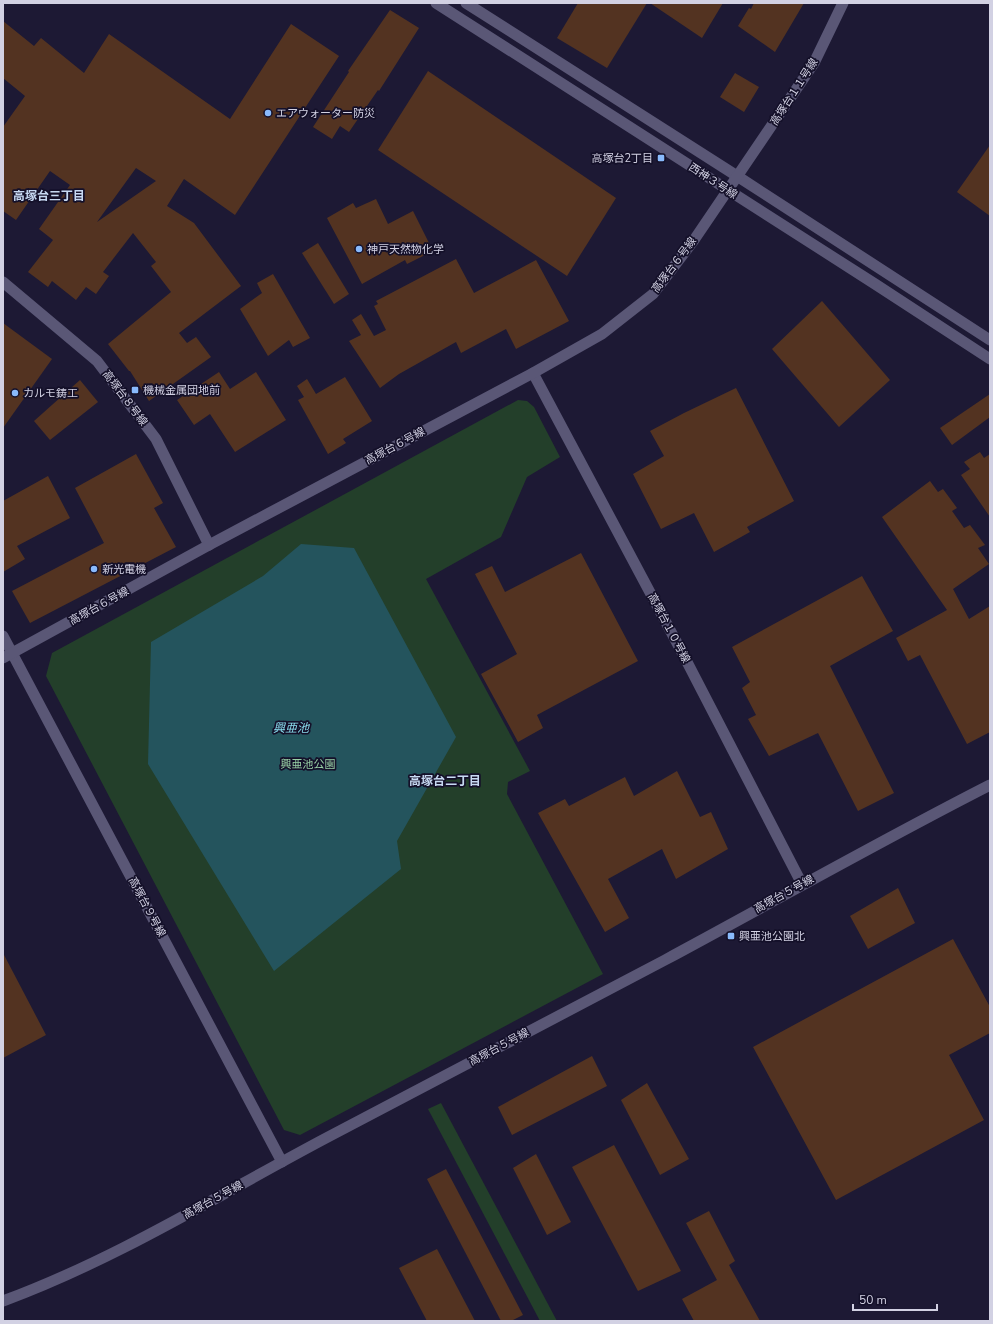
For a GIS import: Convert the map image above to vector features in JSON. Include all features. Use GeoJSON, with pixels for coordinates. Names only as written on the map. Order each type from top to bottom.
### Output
{"type":"FeatureCollection","features":[{"type":"Feature","properties":{"kind":"street","name":"西神３号線"},"geometry":{"type":"LineString","coordinates":[[436,3],[451,7],[728,191],[876,284],[990,359]]}},
{"type":"Feature","properties":{"kind":"street","name":"西神３号線"},"geometry":{"type":"LineString","coordinates":[[466,3],[990,340]]}},
{"type":"Feature","properties":{"kind":"street","name":"高塚台１１号線"},"geometry":{"type":"LineString","coordinates":[[737,176],[814,63],[843,3]]}},
{"type":"Feature","properties":{"kind":"street","name":"高塚台６号線"},"geometry":{"type":"LineString","coordinates":[[8,656],[209,545],[534,373],[602,334],[653,294],[728,191],[737,176]]}},
{"type":"Feature","properties":{"kind":"street","name":"高塚台８号線"},"geometry":{"type":"LineString","coordinates":[[3,282],[97,361],[156,439],[209,545]]}},
{"type":"Feature","properties":{"kind":"street","name":"高塚台１０号線"},"geometry":{"type":"LineString","coordinates":[[534,373],[685,658],[802,884]]}},
{"type":"Feature","properties":{"kind":"street","name":"高塚台９号線"},"geometry":{"type":"LineString","coordinates":[[3,636],[8,656],[282,1162]]}},
{"type":"Feature","properties":{"kind":"street","name":"高塚台５号線"},"geometry":{"type":"LineString","coordinates":[[3,1301],[36,1288],[116,1252],[204,1206],[282,1162],[664,960],[802,884],[990,785]]}},
{"type":"Feature","properties":{"kind":"green space","name":"興亜池公園"},"geometry":{"type":"Polygon","coordinates":[[[518,400],[527,401],[534,407],[560,457],[527,477],[501,537],[426,579],[530,771],[508,782],[507,794],[603,974],[300,1135],[284,1130],[46,676],[52,653],[518,400]]]}},
{"type":"Feature","properties":{"kind":"green space"},"geometry":{"type":"Polygon","coordinates":[[[441,1103],[557,1321],[540,1321],[428,1109],[441,1103]]]}},
{"type":"Feature","properties":{"kind":"water","name":"興亜池"},"geometry":{"type":"Polygon","coordinates":[[[301,544],[354,548],[456,737],[397,841],[401,869],[274,971],[148,764],[151,642],[263,576],[301,544]]]}},
{"type":"Feature","properties":{"kind":"building"},"geometry":{"type":"Polygon","coordinates":[[[578,3],[647,3],[607,68],[557,38],[578,3]]]}},
{"type":"Feature","properties":{"kind":"building"},"geometry":{"type":"Polygon","coordinates":[[[650,3],[723,3],[702,38],[650,3]]]}},
{"type":"Feature","properties":{"kind":"building"},"geometry":{"type":"Polygon","coordinates":[[[754,3],[804,3],[775,52],[738,26],[749,8],[751,9],[754,3]]]}},
{"type":"Feature","properties":{"kind":"building"},"geometry":{"type":"Polygon","coordinates":[[[390,10],[419,28],[379,91],[378,90],[349,132],[340,126],[332,139],[313,127],[349,72],[348,71],[390,10]]]}},
{"type":"Feature","properties":{"kind":"building"},"geometry":{"type":"Polygon","coordinates":[[[3,21],[34,46],[41,38],[84,73],[109,34],[230,119],[291,24],[339,56],[235,215],[184,179],[167,206],[194,223],[241,286],[179,333],[187,343],[196,337],[211,357],[149,401],[130,371],[108,344],[171,292],[151,266],[156,262],[133,233],[103,272],[109,276],[96,294],[86,287],[76,300],[52,281],[48,287],[28,272],[53,240],[39,229],[70,185],[50,171],[16,220],[3,211],[3,127],[25,96],[3,78],[3,21]],[[136,168],[97,222],[156,181],[136,168]]]}},
{"type":"Feature","properties":{"kind":"building"},"geometry":{"type":"Polygon","coordinates":[[[428,71],[616,198],[567,276],[378,150],[428,71]]]}},
{"type":"Feature","properties":{"kind":"building"},"geometry":{"type":"Polygon","coordinates":[[[735,73],[759,87],[744,112],[720,97],[735,73]]]}},
{"type":"Feature","properties":{"kind":"building"},"geometry":{"type":"Polygon","coordinates":[[[990,145],[990,216],[957,192],[990,145]]]}},
{"type":"Feature","properties":{"kind":"building"},"geometry":{"type":"Polygon","coordinates":[[[376,199],[388,224],[413,211],[433,251],[407,264],[405,260],[362,284],[327,218],[353,203],[356,208],[376,199]]]}},
{"type":"Feature","properties":{"kind":"building"},"geometry":{"type":"Polygon","coordinates":[[[318,243],[349,294],[334,304],[302,253],[318,243]]]}},
{"type":"Feature","properties":{"kind":"building"},"geometry":{"type":"Polygon","coordinates":[[[456,259],[474,293],[536,260],[569,321],[516,349],[506,329],[461,353],[456,342],[399,374],[380,388],[349,341],[361,335],[352,320],[361,314],[374,336],[386,330],[374,306],[378,304],[376,301],[456,259]]]}},
{"type":"Feature","properties":{"kind":"building"},"geometry":{"type":"Polygon","coordinates":[[[273,274],[310,338],[293,347],[289,340],[268,356],[240,309],[262,293],[257,283],[273,274]]]}},
{"type":"Feature","properties":{"kind":"building"},"geometry":{"type":"Polygon","coordinates":[[[822,301],[890,380],[839,427],[772,349],[822,301]]]}},
{"type":"Feature","properties":{"kind":"building","name":"カルモ鋳工"},"geometry":{"type":"Polygon","coordinates":[[[3,323],[52,359],[3,428],[3,323]]]}},
{"type":"Feature","properties":{"kind":"building"},"geometry":{"type":"Polygon","coordinates":[[[219,372],[230,389],[256,372],[286,420],[235,452],[210,414],[194,425],[177,400],[219,372]]]}},
{"type":"Feature","properties":{"kind":"building"},"geometry":{"type":"Polygon","coordinates":[[[345,377],[372,421],[343,439],[346,443],[328,454],[298,400],[304,397],[297,386],[307,379],[316,394],[345,377]]]}},
{"type":"Feature","properties":{"kind":"building"},"geometry":{"type":"Polygon","coordinates":[[[80,380],[98,402],[50,440],[34,421],[80,380]]]}},
{"type":"Feature","properties":{"kind":"building"},"geometry":{"type":"Polygon","coordinates":[[[736,388],[794,501],[747,527],[750,532],[714,552],[694,513],[661,529],[633,474],[664,456],[650,431],[736,388]]]}},
{"type":"Feature","properties":{"kind":"building"},"geometry":{"type":"Polygon","coordinates":[[[990,394],[990,417],[952,445],[940,428],[990,394]]]}},
{"type":"Feature","properties":{"kind":"building"},"geometry":{"type":"Polygon","coordinates":[[[980,452],[984,458],[990,454],[990,517],[961,475],[970,469],[964,462],[980,452]]]}},
{"type":"Feature","properties":{"kind":"building"},"geometry":{"type":"Polygon","coordinates":[[[136,454],[163,503],[154,508],[176,547],[30,623],[12,591],[104,543],[75,488],[136,454]]]}},
{"type":"Feature","properties":{"kind":"building"},"geometry":{"type":"Polygon","coordinates":[[[48,476],[70,518],[17,546],[25,559],[3,572],[3,501],[48,476]]]}},
{"type":"Feature","properties":{"kind":"building"},"geometry":{"type":"Polygon","coordinates":[[[930,481],[938,492],[943,489],[957,508],[952,511],[964,528],[970,525],[985,545],[978,548],[989,564],[953,589],[969,619],[990,606],[990,732],[967,744],[920,655],[908,661],[896,638],[947,610],[882,517],[930,481]]]}},
{"type":"Feature","properties":{"kind":"building"},"geometry":{"type":"Polygon","coordinates":[[[581,553],[638,661],[537,715],[543,728],[518,742],[481,674],[517,654],[475,574],[492,566],[505,592],[581,553]]]}},
{"type":"Feature","properties":{"kind":"building"},"geometry":{"type":"Polygon","coordinates":[[[862,576],[893,631],[830,666],[894,793],[858,811],[818,733],[769,756],[748,719],[756,715],[742,688],[750,682],[732,647],[862,576]]]}},
{"type":"Feature","properties":{"kind":"building"},"geometry":{"type":"Polygon","coordinates":[[[677,771],[700,817],[711,812],[728,849],[676,879],[662,849],[608,879],[629,918],[605,932],[538,813],[565,799],[569,806],[625,777],[634,796],[677,771]]]}},
{"type":"Feature","properties":{"kind":"building"},"geometry":{"type":"Polygon","coordinates":[[[898,888],[915,923],[868,949],[850,916],[898,888]]]}},
{"type":"Feature","properties":{"kind":"building"},"geometry":{"type":"Polygon","coordinates":[[[953,939],[990,1007],[990,1033],[949,1055],[984,1120],[836,1200],[753,1047],[953,939]]]}},
{"type":"Feature","properties":{"kind":"building"},"geometry":{"type":"Polygon","coordinates":[[[3,953],[46,1035],[3,1058],[3,953]]]}},
{"type":"Feature","properties":{"kind":"building"},"geometry":{"type":"Polygon","coordinates":[[[592,1056],[607,1086],[512,1135],[498,1107],[592,1056]]]}},
{"type":"Feature","properties":{"kind":"building"},"geometry":{"type":"Polygon","coordinates":[[[647,1083],[689,1159],[660,1175],[621,1100],[647,1083]]]}},
{"type":"Feature","properties":{"kind":"building"},"geometry":{"type":"Polygon","coordinates":[[[614,1145],[681,1271],[638,1291],[572,1167],[614,1145]]]}},
{"type":"Feature","properties":{"kind":"building"},"geometry":{"type":"Polygon","coordinates":[[[536,1154],[571,1222],[547,1235],[513,1168],[536,1154]]]}},
{"type":"Feature","properties":{"kind":"building"},"geometry":{"type":"Polygon","coordinates":[[[446,1169],[523,1315],[511,1321],[501,1321],[427,1179],[446,1169]]]}},
{"type":"Feature","properties":{"kind":"building"},"geometry":{"type":"Polygon","coordinates":[[[709,1211],[735,1261],[729,1265],[760,1321],[694,1321],[682,1299],[717,1280],[686,1223],[709,1211]]]}},
{"type":"Feature","properties":{"kind":"building"},"geometry":{"type":"Polygon","coordinates":[[[437,1249],[475,1321],[427,1321],[399,1268],[437,1249]]]}},
{"type":"Feature","properties":{"kind":"place","name":"エアウォーター防災"},"geometry":{"type":"Point","coordinates":[268,113]}},
{"type":"Feature","properties":{"kind":"place","name":"高塚台2丁目"},"geometry":{"type":"Point","coordinates":[661,158]}},
{"type":"Feature","properties":{"kind":"place","name":"神戸天然物化学"},"geometry":{"type":"Point","coordinates":[359,249]}},
{"type":"Feature","properties":{"kind":"place","name":"機械金属団地前"},"geometry":{"type":"Point","coordinates":[135,390]}},
{"type":"Feature","properties":{"kind":"place","name":"カルモ鋳工"},"geometry":{"type":"Point","coordinates":[15,393]}},
{"type":"Feature","properties":{"kind":"place","name":"新光電機"},"geometry":{"type":"Point","coordinates":[94,569]}},
{"type":"Feature","properties":{"kind":"place","name":"興亜池公園北"},"geometry":{"type":"Point","coordinates":[731,936]}},
{"type":"Feature","properties":{"kind":"district","name":"高塚台三丁目"},"geometry":{"type":"Point","coordinates":[49,196]}},
{"type":"Feature","properties":{"kind":"district","name":"高塚台二丁目"},"geometry":{"type":"Point","coordinates":[445,781]}}]}
